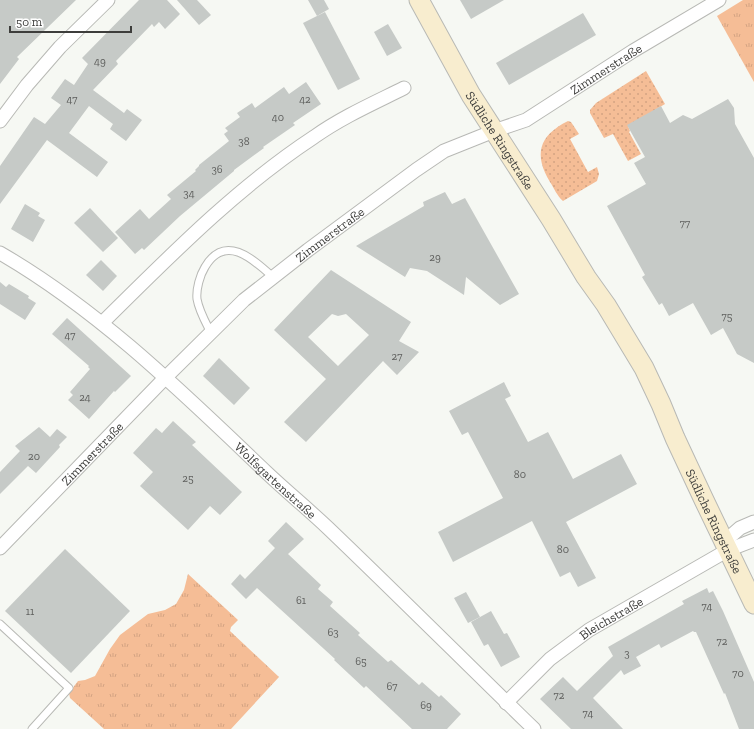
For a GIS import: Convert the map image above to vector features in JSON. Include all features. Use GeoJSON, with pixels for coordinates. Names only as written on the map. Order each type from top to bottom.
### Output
{"type":"FeatureCollection","features":[{"type":"Feature","properties":{"kind":"main road","name":"Südliche Ringstraße"},"geometry":{"type":"LineString","coordinates":[[419,0],[471,95],[555,226],[586,278],[606,304],[644,368],[675,438],[754,604]]}},
{"type":"Feature","properties":{"kind":"street"},"geometry":{"type":"LineString","coordinates":[[0,121],[60,47],[108,0]]}},
{"type":"Feature","properties":{"kind":"street","name":"Zimmerstraße"},"geometry":{"type":"LineString","coordinates":[[0,548],[165,378],[244,300],[273,277],[416,170],[444,151],[526,120],[633,51],[719,0]]}},
{"type":"Feature","properties":{"kind":"street"},"geometry":{"type":"LineString","coordinates":[[102,323],[180,245],[253,181],[337,122],[404,88]]}},
{"type":"Feature","properties":{"kind":"street","name":"Wolfsgartenstraße"},"geometry":{"type":"LineString","coordinates":[[0,253],[69,297],[102,323],[165,378],[326,526],[534,729]]}},
{"type":"Feature","properties":{"kind":"street"},"geometry":{"type":"LineString","coordinates":[[726,546],[740,528],[754,522]]}},
{"type":"Feature","properties":{"kind":"street"},"geometry":{"type":"LineString","coordinates":[[726,546],[754,540]]}},
{"type":"Feature","properties":{"kind":"street","name":"Bleichstraße"},"geometry":{"type":"LineString","coordinates":[[506,703],[550,659],[589,630],[726,546]]}},
{"type":"Feature","properties":{"kind":"lane"},"geometry":{"type":"LineString","coordinates":[[211,333],[197,298],[201,277],[208,262],[214,255],[222,250],[237,252],[258,263],[273,277]]}},
{"type":"Feature","properties":{"kind":"lane"},"geometry":{"type":"LineString","coordinates":[[0,624],[70,688],[32,729]]}},
{"type":"Feature","properties":{"kind":"green space"},"geometry":{"type":"Polygon","coordinates":[[[743,0],[754,0],[754,82],[717,16],[743,0]]]}},
{"type":"Feature","properties":{"kind":"green space"},"geometry":{"type":"Polygon","coordinates":[[[646,71],[665,104],[628,126],[629,132],[641,154],[628,161],[613,134],[604,138],[590,113],[590,110],[596,103],[646,71]]]}},
{"type":"Feature","properties":{"kind":"green space"},"geometry":{"type":"Polygon","coordinates":[[[568,121],[571,122],[579,134],[570,139],[588,172],[597,167],[599,174],[597,181],[563,201],[557,194],[545,172],[541,155],[542,147],[550,133],[568,121]]]}},
{"type":"Feature","properties":{"kind":"green space"},"geometry":{"type":"Polygon","coordinates":[[[188,574],[238,620],[231,627],[230,631],[279,677],[231,729],[104,729],[70,698],[69,693],[78,681],[95,676],[110,649],[120,635],[148,614],[165,610],[176,604],[184,590],[188,574]]]}},
{"type":"Feature","properties":{"kind":"building"},"geometry":{"type":"Polygon","coordinates":[[[0,0],[76,0],[17,57],[19,59],[0,84],[0,0]]]}},
{"type":"Feature","properties":{"kind":"building"},"geometry":{"type":"Polygon","coordinates":[[[139,0],[167,0],[180,14],[165,29],[159,22],[154,27],[152,24],[116,61],[118,64],[93,90],[124,113],[127,109],[142,120],[126,141],[110,129],[113,124],[89,106],[69,133],[108,162],[97,177],[47,140],[0,204],[0,166],[34,117],[45,124],[61,105],[51,98],[65,79],[74,85],[88,64],[82,58],[139,0]]]}},
{"type":"Feature","properties":{"kind":"building"},"geometry":{"type":"Polygon","coordinates":[[[177,0],[197,0],[211,15],[199,25],[177,0]]]}},
{"type":"Feature","properties":{"kind":"building"},"geometry":{"type":"Polygon","coordinates":[[[308,0],[324,0],[329,9],[317,16],[308,0]]]}},
{"type":"Feature","properties":{"kind":"building"},"geometry":{"type":"Polygon","coordinates":[[[460,0],[504,0],[471,19],[460,0]]]}},
{"type":"Feature","properties":{"kind":"building"},"geometry":{"type":"Polygon","coordinates":[[[325,12],[360,79],[338,90],[303,23],[325,12]]]}},
{"type":"Feature","properties":{"kind":"building"},"geometry":{"type":"Polygon","coordinates":[[[583,13],[596,35],[509,85],[496,63],[583,13]]]}},
{"type":"Feature","properties":{"kind":"building"},"geometry":{"type":"Polygon","coordinates":[[[388,24],[402,48],[387,56],[374,32],[388,24]]]}},
{"type":"Feature","properties":{"kind":"building"},"geometry":{"type":"Polygon","coordinates":[[[306,82],[321,104],[293,123],[295,125],[263,147],[264,148],[234,170],[180,216],[144,250],[142,248],[135,254],[115,232],[140,209],[149,219],[171,199],[167,195],[196,171],[195,170],[199,165],[229,141],[224,134],[228,131],[225,128],[240,117],[237,113],[252,103],[255,108],[284,87],[289,94],[306,82]]]}},
{"type":"Feature","properties":{"kind":"building"},"geometry":{"type":"Polygon","coordinates":[[[728,99],[734,108],[735,124],[754,158],[754,363],[737,354],[723,328],[711,335],[693,303],[669,316],[662,303],[659,305],[642,277],[645,275],[607,206],[646,184],[634,163],[645,157],[627,125],[661,106],[670,123],[683,115],[692,119],[728,99]]]}},
{"type":"Feature","properties":{"kind":"building"},"geometry":{"type":"Polygon","coordinates":[[[445,192],[452,204],[465,198],[519,294],[500,305],[466,277],[464,295],[427,271],[410,268],[405,277],[356,246],[424,206],[423,202],[445,192]]]}},
{"type":"Feature","properties":{"kind":"building"},"geometry":{"type":"Polygon","coordinates":[[[25,204],[40,213],[38,216],[45,220],[33,242],[11,229],[25,204]]]}},
{"type":"Feature","properties":{"kind":"building"},"geometry":{"type":"Polygon","coordinates":[[[90,208],[118,238],[103,252],[74,223],[90,208]]]}},
{"type":"Feature","properties":{"kind":"building"},"geometry":{"type":"Polygon","coordinates":[[[101,260],[117,276],[103,291],[86,275],[101,260]]]}},
{"type":"Feature","properties":{"kind":"building"},"geometry":{"type":"Polygon","coordinates":[[[331,270],[411,322],[399,341],[419,352],[397,375],[383,361],[306,442],[284,422],[326,379],[274,330],[331,270]],[[332,314],[308,337],[338,366],[369,335],[346,314],[338,316],[332,314]]]}},
{"type":"Feature","properties":{"kind":"building"},"geometry":{"type":"Polygon","coordinates":[[[0,282],[6,287],[9,284],[29,296],[28,298],[36,303],[25,320],[0,304],[0,282]]]}},
{"type":"Feature","properties":{"kind":"building"},"geometry":{"type":"Polygon","coordinates":[[[67,318],[131,376],[115,392],[114,391],[89,419],[68,400],[73,395],[70,392],[90,369],[88,367],[89,366],[52,334],[67,318]]]}},
{"type":"Feature","properties":{"kind":"building"},"geometry":{"type":"Polygon","coordinates":[[[219,358],[250,388],[234,405],[203,376],[219,358]]]}},
{"type":"Feature","properties":{"kind":"building"},"geometry":{"type":"Polygon","coordinates":[[[504,382],[511,396],[505,399],[528,442],[548,432],[573,479],[621,454],[637,484],[566,522],[596,578],[578,587],[570,572],[560,577],[532,521],[453,562],[438,532],[503,498],[468,432],[462,435],[449,411],[504,382]]]}},
{"type":"Feature","properties":{"kind":"building"},"geometry":{"type":"Polygon","coordinates":[[[173,421],[196,442],[192,445],[242,492],[220,515],[210,506],[188,530],[140,486],[153,472],[133,453],[156,428],[162,433],[173,421]]]}},
{"type":"Feature","properties":{"kind":"building"},"geometry":{"type":"Polygon","coordinates":[[[39,427],[50,437],[57,429],[67,437],[59,445],[60,447],[36,473],[28,466],[0,494],[0,472],[20,451],[15,446],[39,427]]]}},
{"type":"Feature","properties":{"kind":"building"},"geometry":{"type":"Polygon","coordinates":[[[286,522],[304,539],[288,554],[321,585],[318,589],[333,602],[330,606],[360,633],[358,635],[388,662],[391,660],[419,685],[422,682],[439,697],[441,695],[461,714],[447,729],[412,729],[366,686],[364,688],[334,660],[335,659],[257,588],[246,599],[231,584],[240,574],[245,579],[275,548],[268,541],[286,522]]]}},
{"type":"Feature","properties":{"kind":"building"},"geometry":{"type":"Polygon","coordinates":[[[65,549],[130,611],[71,673],[5,611],[65,549]]]}},
{"type":"Feature","properties":{"kind":"building"},"geometry":{"type":"Polygon","coordinates":[[[707,588],[709,593],[713,591],[723,611],[754,682],[754,729],[739,729],[725,693],[724,694],[696,632],[693,631],[661,648],[659,644],[636,657],[641,666],[624,675],[621,670],[593,698],[623,729],[571,729],[540,699],[563,677],[577,691],[613,656],[608,647],[684,604],[682,601],[707,588]]]}},
{"type":"Feature","properties":{"kind":"building"},"geometry":{"type":"Polygon","coordinates":[[[466,592],[480,617],[468,623],[454,598],[466,592]]]}},
{"type":"Feature","properties":{"kind":"building"},"geometry":{"type":"Polygon","coordinates":[[[491,611],[504,634],[507,633],[520,657],[501,667],[488,644],[484,646],[471,622],[491,611]]]}}]}
